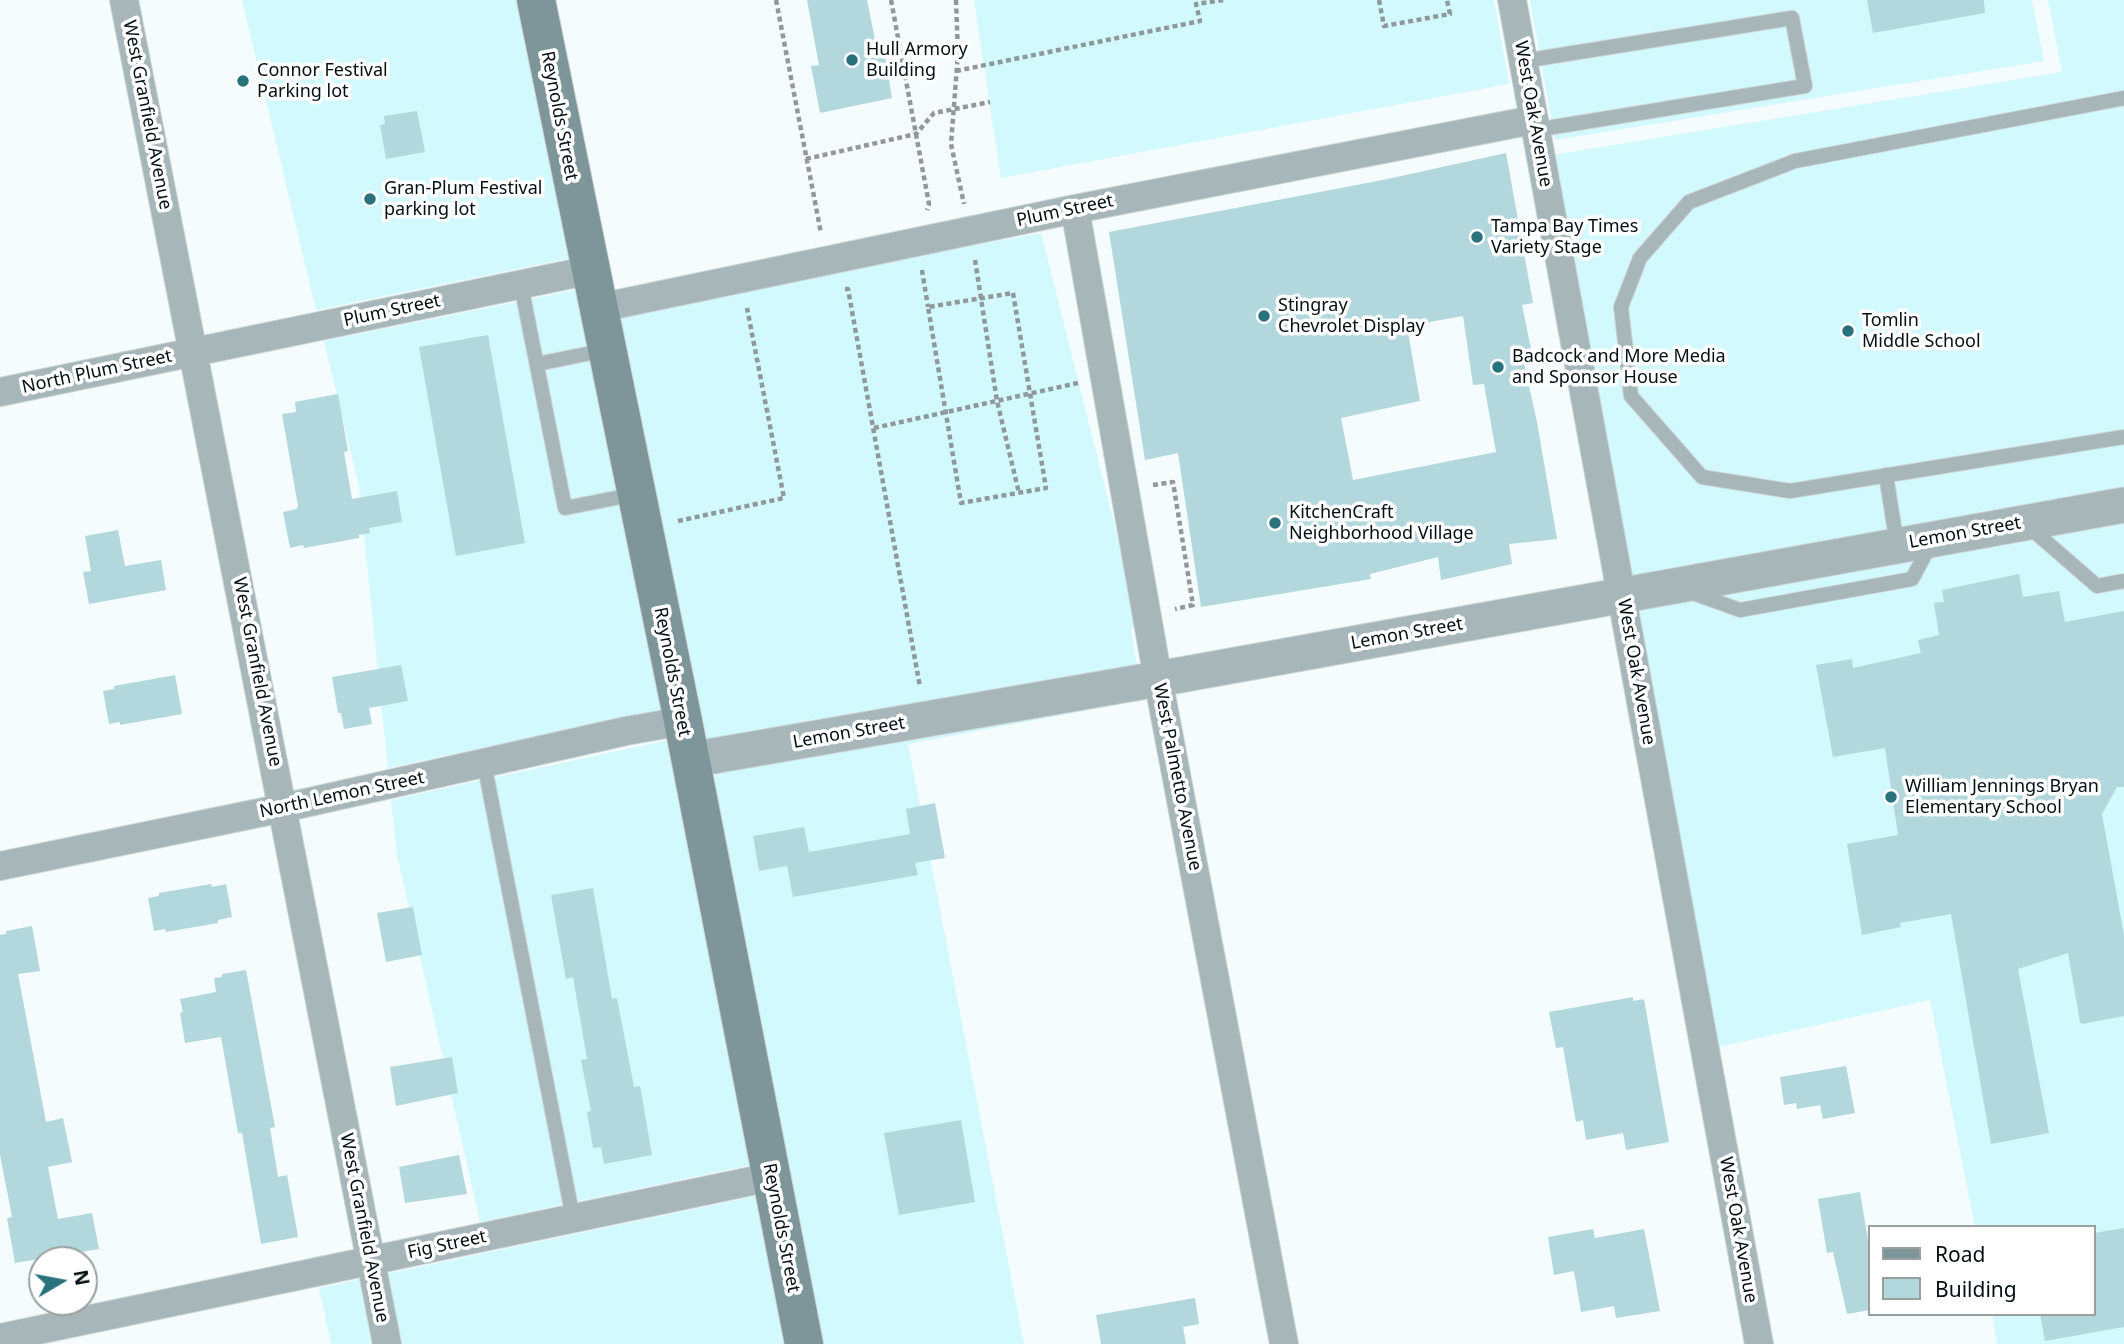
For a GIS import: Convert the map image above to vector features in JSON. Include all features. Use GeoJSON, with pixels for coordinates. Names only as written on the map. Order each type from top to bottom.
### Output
{"type":"FeatureCollection","features":[{"type":"Feature","properties":{"kind":"main road","name":"Reynolds Street"},"geometry":{"type":"LineString","coordinates":[[536,0],[683,721],[804,1344]]}},
{"type":"Feature","properties":{"kind":"street","name":"West Granfield Avenue"},"geometry":{"type":"LineString","coordinates":[[124,0],[387,1344]]}},
{"type":"Feature","properties":{"kind":"street","name":"West Oak Avenue"},"geometry":{"type":"LineString","coordinates":[[1512,0],[1759,1344]]}},
{"type":"Feature","properties":{"kind":"street","name":"Plum Street"},"geometry":{"type":"LineString","coordinates":[[599,308],[1074,209],[1534,125]]}},
{"type":"Feature","properties":{"kind":"street","name":"West Palmetto Avenue"},"geometry":{"type":"LineString","coordinates":[[1074,209],[1158,679],[1284,1344]]}},
{"type":"Feature","properties":{"kind":"street","name":"Plum Street"},"geometry":{"type":"LineString","coordinates":[[194,351],[591,270]]}},
{"type":"Feature","properties":{"kind":"street","name":"North Plum Street"},"geometry":{"type":"LineString","coordinates":[[0,392],[194,351]]}},
{"type":"Feature","properties":{"kind":"street","name":"Lemon Street"},"geometry":{"type":"LineString","coordinates":[[690,760],[1158,679],[2124,505]]}},
{"type":"Feature","properties":{"kind":"street","name":"North Lemon Street"},"geometry":{"type":"LineString","coordinates":[[0,866],[284,808],[626,731],[683,721]]}},
{"type":"Feature","properties":{"kind":"street","name":"Fig Street"},"geometry":{"type":"LineString","coordinates":[[0,1338],[771,1177]]}},
{"type":"Feature","properties":{"kind":"lane"},"geometry":{"type":"LineString","coordinates":[[1523,61],[1792,18],[1805,86],[1534,125]]}},
{"type":"Feature","properties":{"kind":"lane"},"geometry":{"type":"LineString","coordinates":[[2124,98],[1795,161],[1689,202],[1640,258],[1621,307],[1631,396],[1702,477],[1790,491],[2124,437]]}},
{"type":"Feature","properties":{"kind":"lane"},"geometry":{"type":"LineString","coordinates":[[521,285],[565,508],[636,494]]}},
{"type":"Feature","properties":{"kind":"lane"},"geometry":{"type":"LineString","coordinates":[[537,364],[607,349]]}},
{"type":"Feature","properties":{"kind":"lane"},"geometry":{"type":"LineString","coordinates":[[1886,475],[1897,545]]}},
{"type":"Feature","properties":{"kind":"lane"},"geometry":{"type":"LineString","coordinates":[[2024,523],[2097,586],[2124,581]]}},
{"type":"Feature","properties":{"kind":"lane"},"geometry":{"type":"LineString","coordinates":[[1672,586],[1740,610],[1899,582],[1912,579],[1934,538]]}},
{"type":"Feature","properties":{"kind":"lane"},"geometry":{"type":"LineString","coordinates":[[484,763],[573,1219]]}},
{"type":"Feature","properties":{"kind":"path"},"geometry":{"type":"LineString","coordinates":[[776,0],[832,292],[849,289],[922,700]]}},
{"type":"Feature","properties":{"kind":"path"},"geometry":{"type":"LineString","coordinates":[[891,0],[929,204],[918,242],[928,307],[961,503],[1046,488],[1013,293],[928,307]]}},
{"type":"Feature","properties":{"kind":"path"},"geometry":{"type":"LineString","coordinates":[[956,0],[956,71],[951,145],[970,231],[998,401],[1019,493]]}},
{"type":"Feature","properties":{"kind":"path"},"geometry":{"type":"LineString","coordinates":[[956,71],[1200,21],[1196,4],[1224,0]]}},
{"type":"Feature","properties":{"kind":"path"},"geometry":{"type":"LineString","coordinates":[[1379,0],[1384,26],[1450,14],[1447,0]]}},
{"type":"Feature","properties":{"kind":"path"},"geometry":{"type":"LineString","coordinates":[[806,159],[916,134],[934,113],[989,102]]}},
{"type":"Feature","properties":{"kind":"path"},"geometry":{"type":"LineString","coordinates":[[679,534],[676,521],[784,498],[747,307],[759,305]]}},
{"type":"Feature","properties":{"kind":"path"},"geometry":{"type":"LineString","coordinates":[[874,428],[1104,378]]}},
{"type":"Feature","properties":{"kind":"path"},"geometry":{"type":"LineString","coordinates":[[1149,486],[1173,482],[1193,605],[1173,609]]}},
{"type":"Feature","properties":{"kind":"shaded area","name":"Gran-Plum Festival parking lot"},"geometry":{"type":"Polygon","coordinates":[[[242,0],[517,0],[570,258],[316,310],[242,0]]]}},
{"type":"Feature","properties":{"kind":"shaded area"},"geometry":{"type":"Polygon","coordinates":[[[974,0],[1494,0],[1509,84],[1001,178],[974,0]]]}},
{"type":"Feature","properties":{"kind":"shaded area"},"geometry":{"type":"Polygon","coordinates":[[[1530,0],[2032,0],[2044,61],[1555,140],[1530,0]]]}},
{"type":"Feature","properties":{"kind":"shaded area"},"geometry":{"type":"Polygon","coordinates":[[[2048,0],[2124,0],[2124,1344],[1997,1344],[1992,1316],[2096,1316],[2096,1225],[1975,1225],[1930,1000],[1705,1050],[1540,157],[2062,72],[2048,0]]]}},
{"type":"Feature","properties":{"kind":"shaded area"},"geometry":{"type":"Polygon","coordinates":[[[1041,233],[1140,627],[1131,629],[1137,667],[705,741],[618,312],[1041,233]]]}},
{"type":"Feature","properties":{"kind":"shaded area"},"geometry":{"type":"Polygon","coordinates":[[[576,290],[662,709],[388,768],[359,486],[324,341],[576,290]]]}},
{"type":"Feature","properties":{"kind":"shaded area"},"geometry":{"type":"Polygon","coordinates":[[[1143,698],[908,744],[1024,1344],[822,1344],[711,772],[1143,698]]]}},
{"type":"Feature","properties":{"kind":"shaded area"},"geometry":{"type":"Polygon","coordinates":[[[668,740],[750,1165],[480,1222],[397,855],[391,800],[668,740]]]}},
{"type":"Feature","properties":{"kind":"shaded area"},"geometry":{"type":"Polygon","coordinates":[[[757,1196],[786,1344],[331,1344],[319,1288],[757,1196]]]}},
{"type":"Feature","properties":{"kind":"building","name":"Hull Armory Building"},"geometry":{"type":"Polygon","coordinates":[[[807,0],[867,0],[878,55],[885,54],[892,98],[820,113],[811,66],[819,65],[807,0]]]}},
{"type":"Feature","properties":{"kind":"building"},"geometry":{"type":"Polygon","coordinates":[[[1867,0],[1984,0],[1985,13],[1873,33],[1867,0]]]}},
{"type":"Feature","properties":{"kind":"building"},"geometry":{"type":"Polygon","coordinates":[[[417,111],[425,152],[386,159],[380,125],[385,124],[384,116],[417,111]]]}},
{"type":"Feature","properties":{"kind":"building"},"geometry":{"type":"Polygon","coordinates":[[[1506,153],[1533,303],[1522,305],[1531,349],[1521,350],[1537,422],[1557,539],[1509,544],[1512,564],[1441,580],[1438,557],[1370,574],[1371,579],[1201,607],[1178,453],[1145,460],[1109,232],[1383,180],[1506,153]],[[1463,316],[1407,326],[1420,401],[1341,418],[1353,480],[1496,452],[1484,384],[1473,385],[1463,316]]]}},
{"type":"Feature","properties":{"kind":"building"},"geometry":{"type":"Polygon","coordinates":[[[488,335],[525,543],[456,556],[419,347],[488,335]]]}},
{"type":"Feature","properties":{"kind":"building"},"geometry":{"type":"Polygon","coordinates":[[[338,394],[348,451],[344,452],[352,499],[397,491],[402,522],[369,528],[370,533],[359,535],[359,538],[290,548],[283,512],[297,509],[298,506],[282,414],[296,412],[295,402],[338,394]]]}},
{"type":"Feature","properties":{"kind":"building"},"geometry":{"type":"Polygon","coordinates":[[[118,530],[125,566],[161,560],[166,590],[89,604],[83,572],[91,571],[85,536],[118,530]]]}},
{"type":"Feature","properties":{"kind":"building"},"geometry":{"type":"Polygon","coordinates":[[[2019,574],[2023,597],[2059,591],[2065,622],[2124,611],[2124,787],[2117,787],[2102,814],[2124,935],[2124,1016],[2082,1024],[2080,1022],[2068,953],[2018,969],[2049,1133],[1991,1144],[1951,914],[1900,923],[1901,927],[1862,935],[1847,844],[1898,835],[1885,748],[1833,757],[1816,665],[1852,659],[1853,668],[1921,653],[1918,640],[1939,635],[1934,603],[1944,602],[1942,590],[2019,574]]]}},
{"type":"Feature","properties":{"kind":"building"},"geometry":{"type":"Polygon","coordinates":[[[401,665],[408,701],[369,708],[372,724],[344,729],[341,713],[338,713],[332,677],[401,665]]]}},
{"type":"Feature","properties":{"kind":"building"},"geometry":{"type":"Polygon","coordinates":[[[175,675],[182,714],[120,725],[120,722],[109,724],[103,691],[114,689],[114,686],[175,675]]]}},
{"type":"Feature","properties":{"kind":"building"},"geometry":{"type":"Polygon","coordinates":[[[935,803],[945,858],[915,863],[918,875],[793,897],[787,866],[759,871],[753,836],[804,827],[809,852],[910,834],[906,809],[935,803]]]}},
{"type":"Feature","properties":{"kind":"building"},"geometry":{"type":"Polygon","coordinates":[[[211,884],[212,887],[226,884],[232,917],[218,920],[218,923],[166,932],[165,929],[154,931],[148,898],[159,896],[159,893],[211,884]]]}},
{"type":"Feature","properties":{"kind":"building"},"geometry":{"type":"Polygon","coordinates":[[[593,888],[612,999],[617,998],[634,1087],[640,1086],[652,1155],[604,1164],[601,1147],[593,1148],[587,1112],[591,1111],[581,1060],[587,1059],[573,977],[566,979],[551,895],[593,888]]]}},
{"type":"Feature","properties":{"kind":"building"},"geometry":{"type":"Polygon","coordinates":[[[413,907],[422,955],[386,962],[377,913],[413,907]]]}},
{"type":"Feature","properties":{"kind":"building"},"geometry":{"type":"Polygon","coordinates":[[[32,926],[40,971],[18,974],[46,1122],[63,1118],[72,1162],[48,1167],[58,1219],[92,1213],[99,1249],[98,1246],[28,1246],[28,1261],[15,1263],[7,1218],[12,1217],[0,1155],[0,935],[6,934],[6,931],[32,926]]]}},
{"type":"Feature","properties":{"kind":"building"},"geometry":{"type":"Polygon","coordinates":[[[246,970],[275,1127],[270,1128],[278,1177],[287,1175],[298,1237],[261,1244],[242,1133],[238,1133],[221,1037],[185,1043],[180,1013],[183,1012],[180,999],[216,992],[214,978],[246,970]]]}},
{"type":"Feature","properties":{"kind":"building"},"geometry":{"type":"Polygon","coordinates":[[[1633,997],[1633,1001],[1644,999],[1669,1142],[1626,1150],[1623,1133],[1586,1140],[1583,1120],[1576,1122],[1563,1047],[1556,1048],[1549,1012],[1633,997]]]}},
{"type":"Feature","properties":{"kind":"building"},"geometry":{"type":"Polygon","coordinates":[[[452,1057],[458,1093],[396,1106],[390,1067],[452,1057]]]}},
{"type":"Feature","properties":{"kind":"building"},"geometry":{"type":"Polygon","coordinates":[[[1846,1066],[1855,1113],[1823,1119],[1820,1105],[1797,1109],[1796,1103],[1784,1105],[1780,1077],[1846,1066]]]}},
{"type":"Feature","properties":{"kind":"building"},"geometry":{"type":"Polygon","coordinates":[[[961,1120],[975,1202],[899,1215],[884,1133],[961,1120]]]}},
{"type":"Feature","properties":{"kind":"building"},"geometry":{"type":"Polygon","coordinates":[[[459,1155],[467,1194],[405,1203],[399,1167],[459,1155]]]}},
{"type":"Feature","properties":{"kind":"building"},"geometry":{"type":"Polygon","coordinates":[[[1860,1192],[1868,1240],[1868,1310],[1847,1314],[1833,1252],[1827,1253],[1818,1199],[1860,1192]]]}},
{"type":"Feature","properties":{"kind":"building"},"geometry":{"type":"Polygon","coordinates":[[[2124,1228],[2124,1327],[2045,1341],[2040,1316],[2096,1316],[2096,1233],[2124,1228]]]}},
{"type":"Feature","properties":{"kind":"building"},"geometry":{"type":"Polygon","coordinates":[[[1593,1229],[1595,1238],[1644,1229],[1660,1311],[1616,1318],[1614,1306],[1581,1312],[1574,1271],[1554,1275],[1548,1237],[1593,1229]]]}},
{"type":"Feature","properties":{"kind":"building"},"geometry":{"type":"Polygon","coordinates":[[[1195,1298],[1199,1324],[1183,1327],[1186,1344],[1101,1344],[1096,1315],[1195,1298]]]}},
{"type":"Feature","properties":{"kind":"place","name":"Hull Armory Building"},"geometry":{"type":"Point","coordinates":[852,60]}},
{"type":"Feature","properties":{"kind":"place","name":"Connor Festival Parking lot"},"geometry":{"type":"Point","coordinates":[243,81]}},
{"type":"Feature","properties":{"kind":"place","name":"Gran-Plum Festival parking lot"},"geometry":{"type":"Point","coordinates":[370,199]}},
{"type":"Feature","properties":{"kind":"place","name":"Tampa Bay Times Variety Stage"},"geometry":{"type":"Point","coordinates":[1477,237]}},
{"type":"Feature","properties":{"kind":"place","name":"Stingray Chevrolet Display"},"geometry":{"type":"Point","coordinates":[1264,316]}},
{"type":"Feature","properties":{"kind":"place","name":"Tomlin Middle School"},"geometry":{"type":"Point","coordinates":[1848,331]}},
{"type":"Feature","properties":{"kind":"place","name":"Badcock and More Media and Sponsor House"},"geometry":{"type":"Point","coordinates":[1498,367]}},
{"type":"Feature","properties":{"kind":"place","name":"KitchenCraft Neighborhood Village"},"geometry":{"type":"Point","coordinates":[1275,523]}},
{"type":"Feature","properties":{"kind":"place","name":"William Jennings Bryan Elementary School"},"geometry":{"type":"Point","coordinates":[1891,797]}}]}
